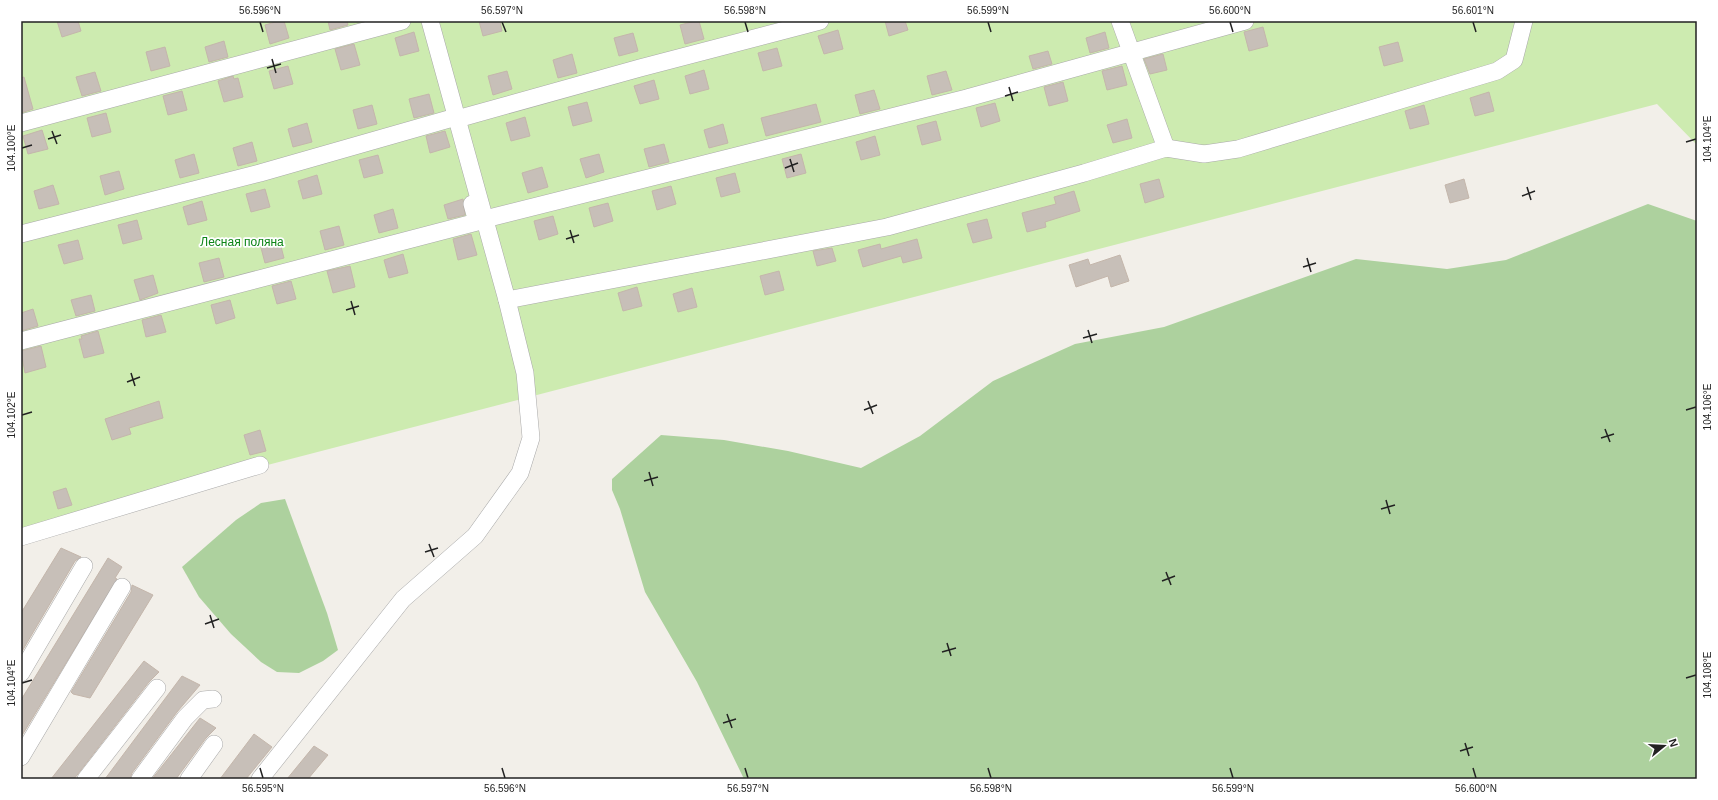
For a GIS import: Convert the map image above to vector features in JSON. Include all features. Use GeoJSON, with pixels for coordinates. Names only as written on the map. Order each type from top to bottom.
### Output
{"type":"FeatureCollection","features":[{"type":"Feature","properties":{"kind":"street"},"geometry":{"type":"LineString","coordinates":[[21,123],[402,21]]}},
{"type":"Feature","properties":{"kind":"street"},"geometry":{"type":"LineString","coordinates":[[260,779],[403,599],[475,536],[520,473],[531,438],[525,373],[508,300],[485,219],[422,21]]}},
{"type":"Feature","properties":{"kind":"street"},"geometry":{"type":"LineString","coordinates":[[21,341],[477,222],[430,21]]}},
{"type":"Feature","properties":{"kind":"street"},"geometry":{"type":"LineString","coordinates":[[21,234],[260,173],[640,68],[820,21]]}},
{"type":"Feature","properties":{"kind":"street"},"geometry":{"type":"LineString","coordinates":[[1120,21],[1130,53],[1166,148]]}},
{"type":"Feature","properties":{"kind":"street"},"geometry":{"type":"LineString","coordinates":[[485,219],[959,100],[1245,21]]}},
{"type":"Feature","properties":{"kind":"street"},"geometry":{"type":"LineString","coordinates":[[508,300],[887,227],[1084,173],[1166,148],[1204,154],[1238,149],[1497,71],[1514,60],[1524,21]]}},
{"type":"Feature","properties":{"kind":"street"},"geometry":{"type":"LineString","coordinates":[[21,537],[260,465]]}},
{"type":"Feature","properties":{"kind":"street"},"geometry":{"type":"LineString","coordinates":[[21,673],[84,566]]}},
{"type":"Feature","properties":{"kind":"street"},"geometry":{"type":"LineString","coordinates":[[21,757],[122,587]]}},
{"type":"Feature","properties":{"kind":"street"},"geometry":{"type":"LineString","coordinates":[[86,779],[157,688]]}},
{"type":"Feature","properties":{"kind":"street"},"geometry":{"type":"LineString","coordinates":[[140,779],[185,718],[203,700],[214,699]]}},
{"type":"Feature","properties":{"kind":"street"},"geometry":{"type":"LineString","coordinates":[[189,779],[214,744]]}},
{"type":"Feature","properties":{"kind":"green space","name":"Лесная поляна"},"geometry":{"type":"Polygon","coordinates":[[[21,21],[1697,21],[1697,145],[1657,104],[21,529],[21,21]]]}},
{"type":"Feature","properties":{"kind":"green space"},"geometry":{"type":"Polygon","coordinates":[[[1648,204],[1697,221],[1697,779],[744,779],[697,682],[645,592],[620,509],[612,490],[612,479],[661,435],[724,440],[788,451],[861,468],[920,436],[993,381],[1075,344],[1164,327],[1356,259],[1447,269],[1506,260],[1648,204]]]}},
{"type":"Feature","properties":{"kind":"green space"},"geometry":{"type":"Polygon","coordinates":[[[285,499],[327,613],[338,650],[323,661],[299,673],[277,672],[261,662],[231,634],[199,597],[182,567],[236,520],[261,503],[285,499]]]}},
{"type":"Feature","properties":{"kind":"building"},"geometry":{"type":"Polygon","coordinates":[[[57,21],[78,21],[81,31],[62,37],[57,21]]]}},
{"type":"Feature","properties":{"kind":"building"},"geometry":{"type":"Polygon","coordinates":[[[284,21],[289,38],[270,44],[265,25],[284,21]]]}},
{"type":"Feature","properties":{"kind":"building"},"geometry":{"type":"Polygon","coordinates":[[[328,21],[347,21],[348,25],[330,30],[328,21]]]}},
{"type":"Feature","properties":{"kind":"building"},"geometry":{"type":"Polygon","coordinates":[[[479,21],[500,21],[502,31],[483,36],[479,21]]]}},
{"type":"Feature","properties":{"kind":"building"},"geometry":{"type":"Polygon","coordinates":[[[699,21],[704,39],[685,44],[680,25],[699,21]]]}},
{"type":"Feature","properties":{"kind":"building"},"geometry":{"type":"Polygon","coordinates":[[[885,21],[905,21],[908,30],[889,36],[885,21]]]}},
{"type":"Feature","properties":{"kind":"building"},"geometry":{"type":"Polygon","coordinates":[[[1263,27],[1268,46],[1249,51],[1244,32],[1263,27]]]}},
{"type":"Feature","properties":{"kind":"building"},"geometry":{"type":"Polygon","coordinates":[[[838,30],[843,49],[824,54],[818,36],[838,30]]]}},
{"type":"Feature","properties":{"kind":"building"},"geometry":{"type":"Polygon","coordinates":[[[414,32],[419,51],[400,56],[395,38],[414,32]]]}},
{"type":"Feature","properties":{"kind":"building"},"geometry":{"type":"Polygon","coordinates":[[[1105,32],[1109,48],[1090,53],[1086,38],[1105,32]]]}},
{"type":"Feature","properties":{"kind":"building"},"geometry":{"type":"Polygon","coordinates":[[[633,33],[638,51],[619,56],[614,38],[633,33]]]}},
{"type":"Feature","properties":{"kind":"building"},"geometry":{"type":"Polygon","coordinates":[[[224,41],[228,57],[209,62],[205,47],[224,41]]]}},
{"type":"Feature","properties":{"kind":"building"},"geometry":{"type":"Polygon","coordinates":[[[1398,42],[1403,61],[1384,66],[1379,47],[1398,42]]]}},
{"type":"Feature","properties":{"kind":"building"},"geometry":{"type":"Polygon","coordinates":[[[354,44],[360,65],[341,70],[335,49],[354,44]]]}},
{"type":"Feature","properties":{"kind":"building"},"geometry":{"type":"Polygon","coordinates":[[[165,47],[170,66],[151,71],[146,52],[165,47]]]}},
{"type":"Feature","properties":{"kind":"building"},"geometry":{"type":"Polygon","coordinates":[[[777,48],[782,66],[763,71],[758,53],[777,48]]]}},
{"type":"Feature","properties":{"kind":"building"},"geometry":{"type":"Polygon","coordinates":[[[1048,51],[1052,64],[1033,69],[1029,56],[1048,51]]]}},
{"type":"Feature","properties":{"kind":"building"},"geometry":{"type":"Polygon","coordinates":[[[572,54],[577,73],[558,78],[553,60],[572,54]]]}},
{"type":"Feature","properties":{"kind":"building"},"geometry":{"type":"Polygon","coordinates":[[[1163,54],[1167,70],[1150,74],[1144,59],[1163,54]]]}},
{"type":"Feature","properties":{"kind":"building"},"geometry":{"type":"Polygon","coordinates":[[[288,66],[293,84],[274,89],[269,71],[288,66]]]}},
{"type":"Feature","properties":{"kind":"building"},"geometry":{"type":"Polygon","coordinates":[[[1122,66],[1127,85],[1107,90],[1102,71],[1122,66]]]}},
{"type":"Feature","properties":{"kind":"building"},"geometry":{"type":"Polygon","coordinates":[[[704,70],[709,89],[690,94],[685,76],[704,70]]]}},
{"type":"Feature","properties":{"kind":"building"},"geometry":{"type":"Polygon","coordinates":[[[507,71],[512,89],[493,95],[488,76],[507,71]]]}},
{"type":"Feature","properties":{"kind":"building"},"geometry":{"type":"Polygon","coordinates":[[[946,71],[952,90],[932,95],[927,76],[946,71]]]}},
{"type":"Feature","properties":{"kind":"building"},"geometry":{"type":"Polygon","coordinates":[[[95,72],[101,91],[82,96],[76,77],[95,72]]]}},
{"type":"Feature","properties":{"kind":"building"},"geometry":{"type":"Polygon","coordinates":[[[233,76],[234,79],[238,78],[243,97],[224,102],[218,81],[233,76]]]}},
{"type":"Feature","properties":{"kind":"building"},"geometry":{"type":"Polygon","coordinates":[[[24,77],[33,109],[21,113],[21,78],[24,77]]]}},
{"type":"Feature","properties":{"kind":"building"},"geometry":{"type":"Polygon","coordinates":[[[654,80],[659,99],[640,104],[634,86],[654,80]]]}},
{"type":"Feature","properties":{"kind":"building"},"geometry":{"type":"Polygon","coordinates":[[[1063,82],[1068,101],[1049,106],[1044,87],[1063,82]]]}},
{"type":"Feature","properties":{"kind":"building"},"geometry":{"type":"Polygon","coordinates":[[[874,90],[880,109],[860,114],[855,95],[874,90]]]}},
{"type":"Feature","properties":{"kind":"building"},"geometry":{"type":"Polygon","coordinates":[[[182,91],[187,110],[168,115],[163,96],[182,91]]]}},
{"type":"Feature","properties":{"kind":"building"},"geometry":{"type":"Polygon","coordinates":[[[1489,92],[1494,111],[1475,116],[1470,98],[1489,92]]]}},
{"type":"Feature","properties":{"kind":"building"},"geometry":{"type":"Polygon","coordinates":[[[429,94],[434,113],[414,118],[409,99],[429,94]]]}},
{"type":"Feature","properties":{"kind":"building"},"geometry":{"type":"Polygon","coordinates":[[[587,102],[592,121],[573,126],[568,107],[587,102]]]}},
{"type":"Feature","properties":{"kind":"building"},"geometry":{"type":"Polygon","coordinates":[[[995,103],[1000,121],[981,127],[976,108],[995,103]]]}},
{"type":"Feature","properties":{"kind":"building"},"geometry":{"type":"Polygon","coordinates":[[[816,104],[821,122],[766,136],[761,118],[816,104]]]}},
{"type":"Feature","properties":{"kind":"building"},"geometry":{"type":"Polygon","coordinates":[[[372,105],[377,124],[358,129],[353,110],[372,105]]]}},
{"type":"Feature","properties":{"kind":"building"},"geometry":{"type":"Polygon","coordinates":[[[1424,105],[1429,124],[1410,129],[1405,111],[1424,105]]]}},
{"type":"Feature","properties":{"kind":"building"},"geometry":{"type":"Polygon","coordinates":[[[106,113],[111,132],[92,137],[87,118],[106,113]]]}},
{"type":"Feature","properties":{"kind":"building"},"geometry":{"type":"Polygon","coordinates":[[[525,117],[530,136],[511,141],[506,123],[525,117]]]}},
{"type":"Feature","properties":{"kind":"building"},"geometry":{"type":"Polygon","coordinates":[[[1127,119],[1132,138],[1113,143],[1107,125],[1127,119]]]}},
{"type":"Feature","properties":{"kind":"building"},"geometry":{"type":"Polygon","coordinates":[[[936,121],[941,140],[922,145],[917,126],[936,121]]]}},
{"type":"Feature","properties":{"kind":"building"},"geometry":{"type":"Polygon","coordinates":[[[307,123],[312,142],[293,147],[288,129],[307,123]]]}},
{"type":"Feature","properties":{"kind":"building"},"geometry":{"type":"Polygon","coordinates":[[[723,124],[728,143],[709,148],[704,130],[723,124]]]}},
{"type":"Feature","properties":{"kind":"building"},"geometry":{"type":"Polygon","coordinates":[[[42,130],[48,149],[28,154],[23,136],[42,130]]]}},
{"type":"Feature","properties":{"kind":"building"},"geometry":{"type":"Polygon","coordinates":[[[445,131],[450,147],[430,153],[426,136],[445,131]]]}},
{"type":"Feature","properties":{"kind":"building"},"geometry":{"type":"Polygon","coordinates":[[[875,136],[880,155],[861,160],[856,142],[875,136]]]}},
{"type":"Feature","properties":{"kind":"building"},"geometry":{"type":"Polygon","coordinates":[[[252,142],[257,161],[238,166],[233,148],[252,142]]]}},
{"type":"Feature","properties":{"kind":"building"},"geometry":{"type":"Polygon","coordinates":[[[664,144],[669,162],[649,167],[644,149],[664,144]]]}},
{"type":"Feature","properties":{"kind":"building"},"geometry":{"type":"Polygon","coordinates":[[[194,154],[199,173],[180,178],[175,160],[194,154]]]}},
{"type":"Feature","properties":{"kind":"building"},"geometry":{"type":"Polygon","coordinates":[[[599,154],[604,172],[586,178],[580,159],[599,154]]]}},
{"type":"Feature","properties":{"kind":"building"},"geometry":{"type":"Polygon","coordinates":[[[801,154],[806,173],[787,178],[782,159],[801,154]]]}},
{"type":"Feature","properties":{"kind":"building"},"geometry":{"type":"Polygon","coordinates":[[[378,155],[383,173],[364,178],[359,160],[378,155]]]}},
{"type":"Feature","properties":{"kind":"building"},"geometry":{"type":"Polygon","coordinates":[[[542,167],[548,187],[528,193],[522,173],[542,167]]]}},
{"type":"Feature","properties":{"kind":"building"},"geometry":{"type":"Polygon","coordinates":[[[119,171],[124,189],[105,195],[100,176],[119,171]]]}},
{"type":"Feature","properties":{"kind":"building"},"geometry":{"type":"Polygon","coordinates":[[[735,173],[740,192],[721,197],[716,178],[735,173]]]}},
{"type":"Feature","properties":{"kind":"building"},"geometry":{"type":"Polygon","coordinates":[[[317,175],[322,194],[303,199],[298,181],[317,175]]]}},
{"type":"Feature","properties":{"kind":"building"},"geometry":{"type":"Polygon","coordinates":[[[1159,179],[1164,197],[1145,203],[1140,184],[1159,179]]]}},
{"type":"Feature","properties":{"kind":"building"},"geometry":{"type":"Polygon","coordinates":[[[1464,179],[1469,198],[1450,203],[1445,185],[1464,179]]]}},
{"type":"Feature","properties":{"kind":"building"},"geometry":{"type":"Polygon","coordinates":[[[53,185],[59,204],[39,209],[34,191],[53,185]]]}},
{"type":"Feature","properties":{"kind":"building"},"geometry":{"type":"Polygon","coordinates":[[[671,186],[676,204],[657,210],[652,191],[671,186]]]}},
{"type":"Feature","properties":{"kind":"building"},"geometry":{"type":"Polygon","coordinates":[[[265,189],[270,207],[251,212],[246,194],[265,189]]]}},
{"type":"Feature","properties":{"kind":"building"},"geometry":{"type":"Polygon","coordinates":[[[1074,191],[1080,211],[1045,222],[1046,227],[1027,232],[1022,213],[1056,204],[1054,197],[1074,191]]]}},
{"type":"Feature","properties":{"kind":"building"},"geometry":{"type":"Polygon","coordinates":[[[463,199],[465,215],[448,219],[444,205],[463,199]]]}},
{"type":"Feature","properties":{"kind":"building"},"geometry":{"type":"Polygon","coordinates":[[[202,201],[207,220],[188,225],[183,207],[202,201]]]}},
{"type":"Feature","properties":{"kind":"building"},"geometry":{"type":"Polygon","coordinates":[[[608,203],[613,221],[594,227],[589,208],[608,203]]]}},
{"type":"Feature","properties":{"kind":"building"},"geometry":{"type":"Polygon","coordinates":[[[393,209],[398,228],[379,233],[374,215],[393,209]]]}},
{"type":"Feature","properties":{"kind":"building"},"geometry":{"type":"Polygon","coordinates":[[[553,216],[558,234],[539,240],[534,221],[553,216]]]}},
{"type":"Feature","properties":{"kind":"building"},"geometry":{"type":"Polygon","coordinates":[[[987,219],[992,238],[973,243],[967,224],[987,219]]]}},
{"type":"Feature","properties":{"kind":"building"},"geometry":{"type":"Polygon","coordinates":[[[137,220],[142,239],[123,244],[118,225],[137,220]]]}},
{"type":"Feature","properties":{"kind":"building"},"geometry":{"type":"Polygon","coordinates":[[[339,226],[344,245],[325,250],[320,231],[339,226]]]}},
{"type":"Feature","properties":{"kind":"building"},"geometry":{"type":"Polygon","coordinates":[[[471,234],[477,255],[458,260],[453,239],[471,234]]]}},
{"type":"Feature","properties":{"kind":"building"},"geometry":{"type":"Polygon","coordinates":[[[279,239],[284,258],[265,263],[260,244],[279,239]]]}},
{"type":"Feature","properties":{"kind":"building"},"geometry":{"type":"Polygon","coordinates":[[[917,239],[922,258],[903,263],[901,256],[863,267],[858,250],[880,244],[881,249],[917,239]]]}},
{"type":"Feature","properties":{"kind":"building"},"geometry":{"type":"Polygon","coordinates":[[[78,240],[83,259],[64,264],[58,245],[78,240]]]}},
{"type":"Feature","properties":{"kind":"building"},"geometry":{"type":"Polygon","coordinates":[[[832,248],[836,261],[817,266],[813,251],[832,248]]]}},
{"type":"Feature","properties":{"kind":"building"},"geometry":{"type":"Polygon","coordinates":[[[403,254],[408,273],[389,278],[384,260],[403,254]]]}},
{"type":"Feature","properties":{"kind":"building"},"geometry":{"type":"Polygon","coordinates":[[[1120,255],[1129,281],[1111,287],[1108,276],[1076,287],[1069,265],[1088,259],[1090,265],[1120,255]]]}},
{"type":"Feature","properties":{"kind":"building"},"geometry":{"type":"Polygon","coordinates":[[[219,258],[224,277],[204,282],[199,263],[219,258]]]}},
{"type":"Feature","properties":{"kind":"building"},"geometry":{"type":"Polygon","coordinates":[[[350,266],[355,287],[333,293],[327,271],[350,266]]]}},
{"type":"Feature","properties":{"kind":"building"},"geometry":{"type":"Polygon","coordinates":[[[779,271],[784,290],[765,295],[760,276],[779,271]]]}},
{"type":"Feature","properties":{"kind":"building"},"geometry":{"type":"Polygon","coordinates":[[[153,275],[158,293],[140,300],[134,280],[153,275]]]}},
{"type":"Feature","properties":{"kind":"building"},"geometry":{"type":"Polygon","coordinates":[[[291,281],[296,299],[277,304],[272,286],[291,281]]]}},
{"type":"Feature","properties":{"kind":"building"},"geometry":{"type":"Polygon","coordinates":[[[637,287],[642,306],[623,311],[618,293],[637,287]]]}},
{"type":"Feature","properties":{"kind":"building"},"geometry":{"type":"Polygon","coordinates":[[[692,288],[697,307],[678,312],[673,294],[692,288]]]}},
{"type":"Feature","properties":{"kind":"building"},"geometry":{"type":"Polygon","coordinates":[[[91,295],[95,311],[76,316],[71,300],[91,295]]]}},
{"type":"Feature","properties":{"kind":"building"},"geometry":{"type":"Polygon","coordinates":[[[230,300],[235,318],[216,324],[211,305],[230,300]]]}},
{"type":"Feature","properties":{"kind":"building"},"geometry":{"type":"Polygon","coordinates":[[[33,309],[38,326],[21,331],[21,313],[33,309]]]}},
{"type":"Feature","properties":{"kind":"building"},"geometry":{"type":"Polygon","coordinates":[[[161,315],[166,332],[146,337],[142,320],[161,315]]]}},
{"type":"Feature","properties":{"kind":"building"},"geometry":{"type":"Polygon","coordinates":[[[98,331],[104,353],[84,358],[79,339],[82,339],[81,336],[98,331]]]}},
{"type":"Feature","properties":{"kind":"building"},"geometry":{"type":"Polygon","coordinates":[[[41,346],[46,367],[25,373],[21,351],[41,346]]]}},
{"type":"Feature","properties":{"kind":"building"},"geometry":{"type":"Polygon","coordinates":[[[159,401],[163,418],[129,428],[131,434],[112,440],[105,419],[159,401]]]}},
{"type":"Feature","properties":{"kind":"building"},"geometry":{"type":"Polygon","coordinates":[[[260,430],[266,451],[250,455],[244,435],[260,430]]]}},
{"type":"Feature","properties":{"kind":"building"},"geometry":{"type":"Polygon","coordinates":[[[66,488],[72,505],[58,509],[53,492],[66,488]]]}},
{"type":"Feature","properties":{"kind":"building"},"geometry":{"type":"Polygon","coordinates":[[[61,548],[81,557],[75,561],[21,653],[21,613],[61,548]]]}},
{"type":"Feature","properties":{"kind":"building"},"geometry":{"type":"Polygon","coordinates":[[[108,558],[122,567],[115,578],[117,579],[21,737],[21,700],[108,558]]]}},
{"type":"Feature","properties":{"kind":"building"},"geometry":{"type":"Polygon","coordinates":[[[132,585],[153,595],[90,698],[73,694],[71,692],[131,592],[132,585]]]}},
{"type":"Feature","properties":{"kind":"building"},"geometry":{"type":"Polygon","coordinates":[[[144,661],[159,672],[149,682],[74,779],[51,779],[144,661]]]}},
{"type":"Feature","properties":{"kind":"building"},"geometry":{"type":"Polygon","coordinates":[[[182,676],[200,685],[177,712],[132,773],[130,779],[105,779],[182,676]]]}},
{"type":"Feature","properties":{"kind":"building"},"geometry":{"type":"Polygon","coordinates":[[[200,718],[216,728],[206,738],[176,779],[152,779],[200,718]]]}},
{"type":"Feature","properties":{"kind":"building"},"geometry":{"type":"Polygon","coordinates":[[[254,734],[272,747],[246,779],[220,779],[254,734]]]}},
{"type":"Feature","properties":{"kind":"building"},"geometry":{"type":"Polygon","coordinates":[[[314,746],[328,755],[308,779],[287,779],[314,746]]]}}]}
